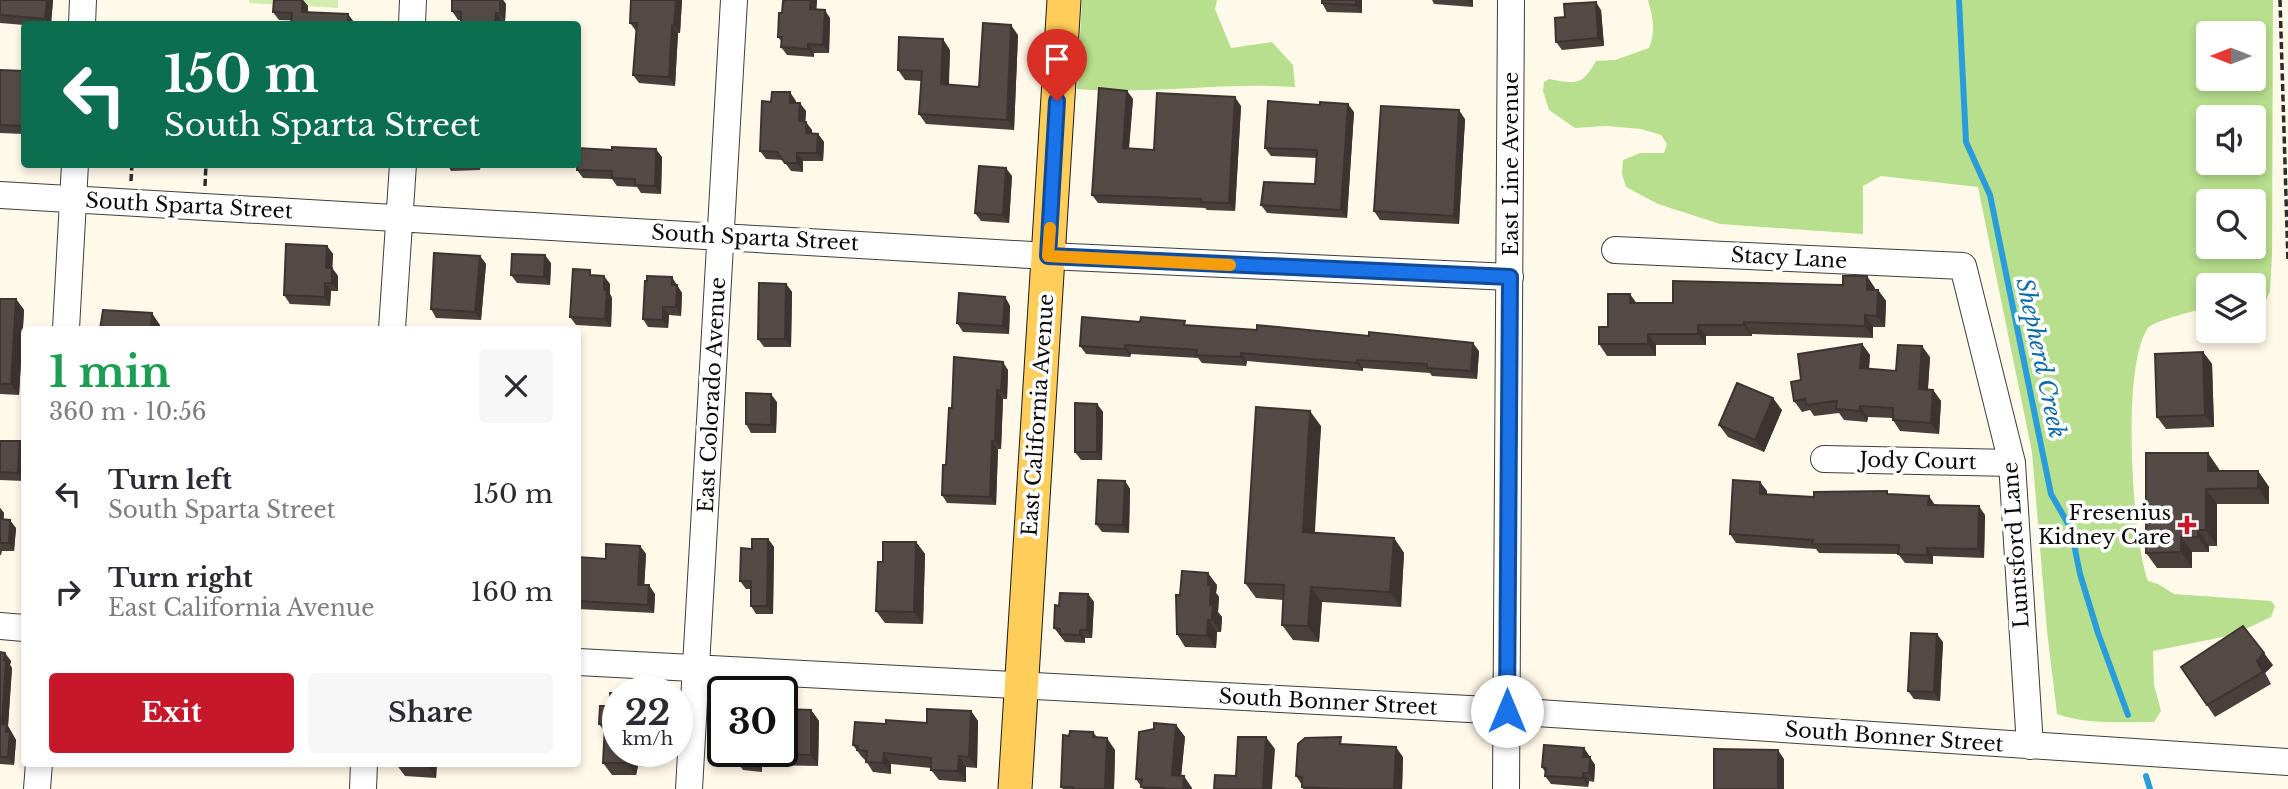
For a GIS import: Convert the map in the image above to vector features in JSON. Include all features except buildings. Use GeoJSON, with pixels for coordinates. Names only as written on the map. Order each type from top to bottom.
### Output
{"type":"FeatureCollection","features":[{"type":"Feature","properties":{"kind":"main road","name":"East California Avenue"},"geometry":{"type":"LineString","coordinates":[[1015,789],[1064,0]]}},
{"type":"Feature","properties":{"kind":"street"},"geometry":{"type":"LineString","coordinates":[[82,21],[83,0]]}},
{"type":"Feature","properties":{"kind":"street"},"geometry":{"type":"LineString","coordinates":[[412,21],[413,0]]}},
{"type":"Feature","properties":{"kind":"street","name":"East Colorado Avenue"},"geometry":{"type":"LineString","coordinates":[[689,789],[734,0]]}},
{"type":"Feature","properties":{"kind":"street","name":"East Line Avenue"},"geometry":{"type":"LineString","coordinates":[[1506,789],[1511,0]]}},
{"type":"Feature","properties":{"kind":"street"},"geometry":{"type":"LineString","coordinates":[[65,326],[75,168]]}},
{"type":"Feature","properties":{"kind":"street"},"geometry":{"type":"LineString","coordinates":[[393,326],[403,168]]}},
{"type":"Feature","properties":{"kind":"street","name":"South Sparta Street"},"geometry":{"type":"LineString","coordinates":[[0,195],[1048,256],[1510,277]]}},
{"type":"Feature","properties":{"kind":"street","name":"Stacy Lane"},"geometry":{"type":"LineString","coordinates":[[1615,250],[1963,266]]}},
{"type":"Feature","properties":{"kind":"street","name":"Luntsford Lane"},"geometry":{"type":"LineString","coordinates":[[1963,266],[2012,463],[2030,746]]}},
{"type":"Feature","properties":{"kind":"street","name":"Jody Court"},"geometry":{"type":"LineString","coordinates":[[1824,459],[2012,463]]}},
{"type":"Feature","properties":{"kind":"street"},"geometry":{"type":"LineString","coordinates":[[0,626],[21,628]]}},
{"type":"Feature","properties":{"kind":"street","name":"South Bonner Street"},"geometry":{"type":"LineString","coordinates":[[581,662],[1507,711],[2288,762]]}},
{"type":"Feature","properties":{"kind":"street"},"geometry":{"type":"LineString","coordinates":[[37,789],[38,767]]}},
{"type":"Feature","properties":{"kind":"street"},"geometry":{"type":"LineString","coordinates":[[363,789],[364,767]]}},
{"type":"Feature","properties":{"kind":"path"},"geometry":{"type":"LineString","coordinates":[[2280,0],[2288,262]]}},
{"type":"Feature","properties":{"kind":"path"},"geometry":{"type":"LineString","coordinates":[[130,187],[132,168]]}},
{"type":"Feature","properties":{"kind":"path"},"geometry":{"type":"LineString","coordinates":[[204,192],[206,168]]}},
{"type":"Feature","properties":{"kind":"green space"},"geometry":{"type":"Polygon","coordinates":[[[249,0],[338,0],[338,8],[249,3],[249,0]]]}},
{"type":"Feature","properties":{"kind":"green space"},"geometry":{"type":"Polygon","coordinates":[[[1082,0],[1217,0],[1215,9],[1231,48],[1272,42],[1293,65],[1295,87],[1240,86],[1132,91],[1077,89],[1082,0]]]}},
{"type":"Feature","properties":{"kind":"green space"},"geometry":{"type":"Polygon","coordinates":[[[1648,0],[2273,0],[2270,291],[2266,301],[2266,273],[2196,273],[2196,311],[2148,328],[2140,348],[2134,377],[2132,452],[2137,529],[2148,581],[2174,594],[2271,601],[2275,606],[2271,617],[2233,635],[2153,651],[2154,685],[2161,711],[2154,722],[2093,721],[2057,714],[2032,452],[1978,187],[1881,176],[1863,186],[1863,234],[1720,224],[1658,204],[1626,187],[1622,174],[1623,160],[1640,153],[1664,153],[1667,144],[1661,135],[1641,129],[1606,126],[1575,128],[1549,110],[1543,91],[1544,82],[1549,79],[1577,81],[1587,75],[1596,61],[1615,60],[1649,48],[1653,30],[1648,0]]]}},
{"type":"Feature","properties":{"kind":"waterway","name":"Shepherd Creek"},"geometry":{"type":"LineString","coordinates":[[1959,0],[1966,142],[1990,195],[2051,494],[2071,529],[2080,574],[2098,633],[2128,715]]}},
{"type":"Feature","properties":{"kind":"waterway","name":"Shepherd Creek"},"geometry":{"type":"LineString","coordinates":[[2146,776],[2150,789]]}},
{"type":"Feature","properties":{"kind":"slow traffic"},"geometry":{"type":"LineString","coordinates":[[1050,228],[1048,256],[1230,265]]}},
{"type":"Feature","properties":{"kind":"place","name":"Fresenius Kidney Care"},"geometry":{"type":"Point","coordinates":[2187,525]}},
{"type":"Feature","properties":{"kind":"route"},"geometry":{"type":"LineString","coordinates":[[1057,101],[1048,256],[1510,277],[1507,711]]}}]}
